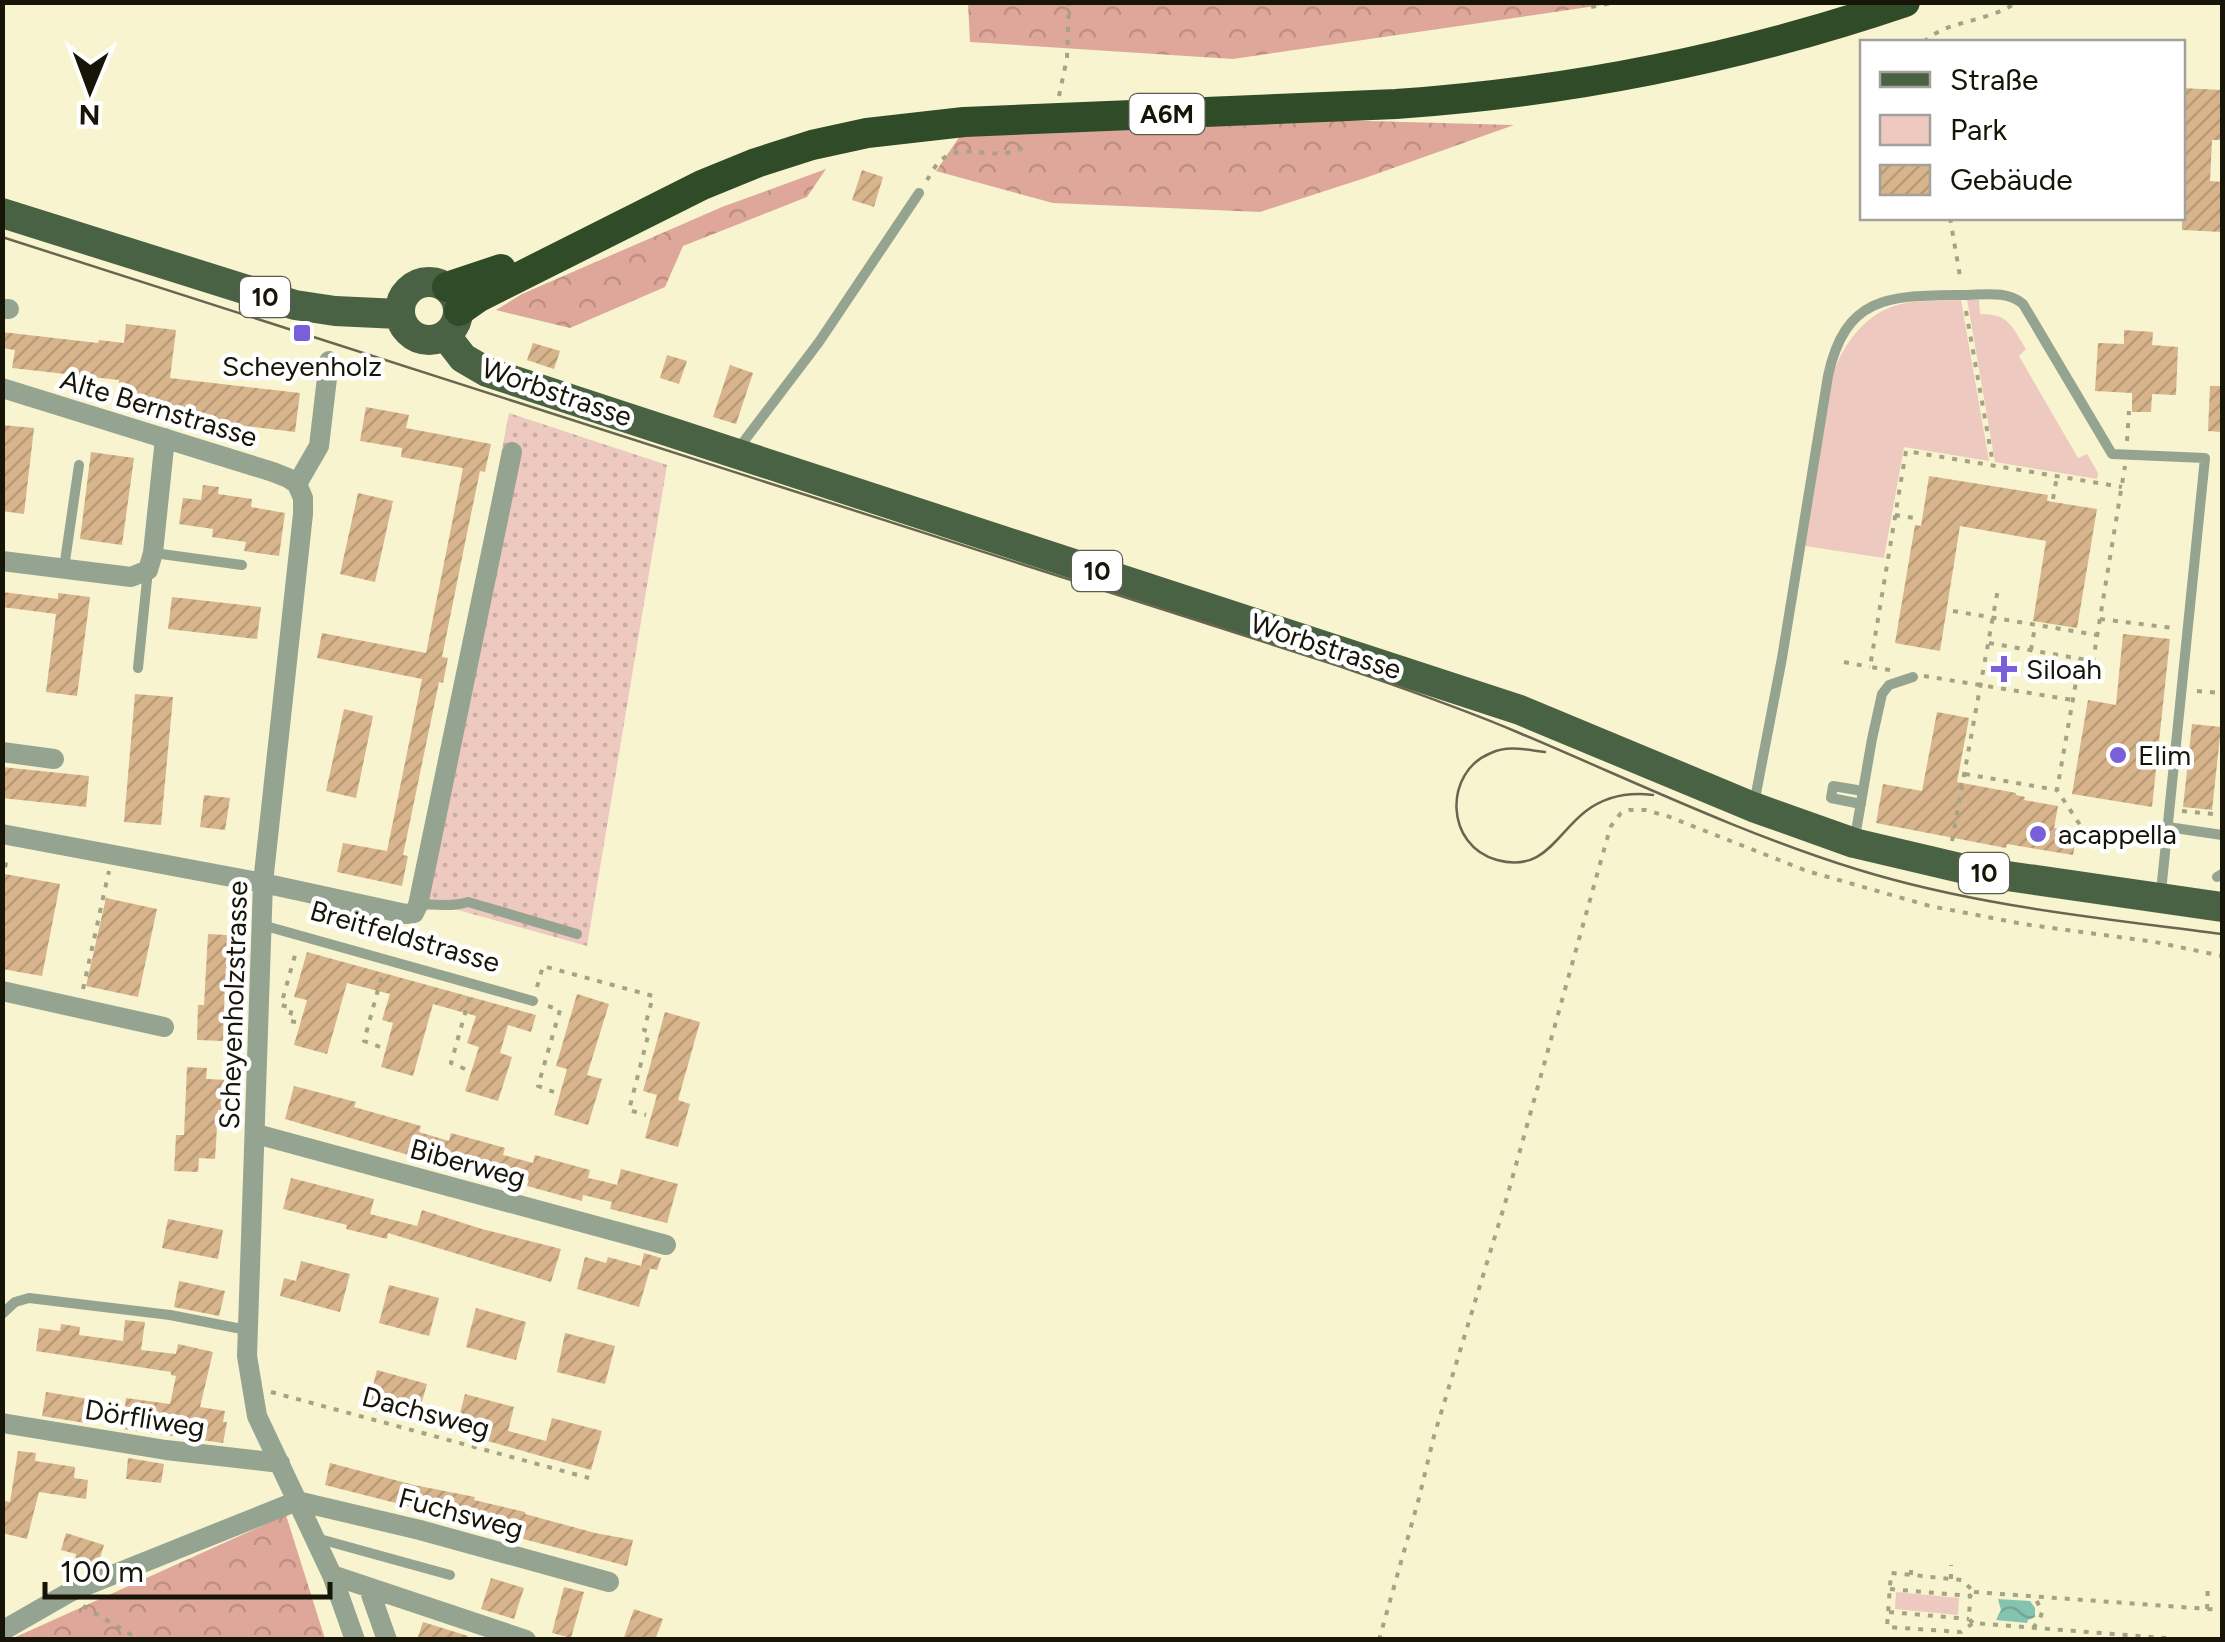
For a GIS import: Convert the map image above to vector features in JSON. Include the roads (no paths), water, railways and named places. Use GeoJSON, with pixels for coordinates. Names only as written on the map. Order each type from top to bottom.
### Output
{"type":"FeatureCollection","features":[{"type":"Feature","properties":{"kind":"highway","name":"A6M"},"geometry":{"type":"LineString","coordinates":[[451,311],[528,257],[724,161],[780,140],[865,120],[1002,105],[1306,94],[1468,83],[1586,68],[1668,52],[1858,2]]}},
{"type":"Feature","properties":{"kind":"highway","name":"A6M"},"geometry":{"type":"LineString","coordinates":[[451,311],[702,185],[756,163],[840,138],[964,122],[1396,104],[1547,88],[1724,54],[1905,2]]}},
{"type":"Feature","properties":{"kind":"main road","name":"10"},"geometry":{"type":"LineString","coordinates":[[2,213],[295,305],[400,314]]}},
{"type":"Feature","properties":{"kind":"main road"},"geometry":{"type":"LineString","coordinates":[[437,282],[451,311],[427,341],[417,338],[402,324],[400,303],[414,285],[437,282]]}},
{"type":"Feature","properties":{"kind":"main road","name":"Worbstrasse"},"geometry":{"type":"LineString","coordinates":[[451,311],[463,358],[487,372],[1520,710],[1854,843],[1948,866],[2161,898],[2221,886]]}},
{"type":"Feature","properties":{"kind":"street"},"geometry":{"type":"LineString","coordinates":[[297,484],[319,446],[328,360]]}},
{"type":"Feature","properties":{"kind":"street","name":"Alte Bernstrasse"},"geometry":{"type":"LineString","coordinates":[[2,388],[273,472],[297,484]]}},
{"type":"Feature","properties":{"kind":"street"},"geometry":{"type":"LineString","coordinates":[[2,562],[130,577],[150,562],[165,438]]}},
{"type":"Feature","properties":{"kind":"street"},"geometry":{"type":"LineString","coordinates":[[416,909],[512,452]]}},
{"type":"Feature","properties":{"kind":"street","name":"Scheyenholzstrasse"},"geometry":{"type":"LineString","coordinates":[[297,484],[303,498],[303,514],[263,883],[247,1356],[257,1416],[332,1575],[355,1640]]}},
{"type":"Feature","properties":{"kind":"street"},"geometry":{"type":"LineString","coordinates":[[2,752],[54,759]]}},
{"type":"Feature","properties":{"kind":"street","name":"Breitfeldstrasse"},"geometry":{"type":"LineString","coordinates":[[7,835],[406,914],[416,909]]}},
{"type":"Feature","properties":{"kind":"street"},"geometry":{"type":"LineString","coordinates":[[2,991],[164,1027]]}},
{"type":"Feature","properties":{"kind":"street","name":"Biberweg"},"geometry":{"type":"LineString","coordinates":[[256,1134],[666,1245]]}},
{"type":"Feature","properties":{"kind":"street","name":"Dörfliweg"},"geometry":{"type":"LineString","coordinates":[[2,1423],[280,1464]]}},
{"type":"Feature","properties":{"kind":"street"},"geometry":{"type":"LineString","coordinates":[[2,1630],[65,1596],[298,1501]]}},
{"type":"Feature","properties":{"kind":"street","name":"Fuchsweg"},"geometry":{"type":"LineString","coordinates":[[298,1501],[609,1582]]}},
{"type":"Feature","properties":{"kind":"street"},"geometry":{"type":"LineString","coordinates":[[332,1575],[526,1640]]}},
{"type":"Feature","properties":{"kind":"street"},"geometry":{"type":"LineString","coordinates":[[369,1589],[386,1640]]}},
{"type":"Feature","properties":{"kind":"lane"},"geometry":{"type":"LineString","coordinates":[[736,452],[819,342],[919,193]]}},
{"type":"Feature","properties":{"kind":"lane"},"geometry":{"type":"LineString","coordinates":[[1753,806],[1836,346],[1852,323],[1882,301],[1904,297],[2008,296],[2023,304],[2112,454],[2205,458],[2161,898]]}},
{"type":"Feature","properties":{"kind":"lane"},"geometry":{"type":"LineString","coordinates":[[64,569],[79,465]]}},
{"type":"Feature","properties":{"kind":"lane"},"geometry":{"type":"LineString","coordinates":[[138,668],[150,562],[242,566]]}},
{"type":"Feature","properties":{"kind":"lane"},"geometry":{"type":"LineString","coordinates":[[1854,843],[1882,694],[1890,685],[1912,675]]}},
{"type":"Feature","properties":{"kind":"lane"},"geometry":{"type":"LineString","coordinates":[[1860,804],[1830,798],[1833,786],[1863,791]]}},
{"type":"Feature","properties":{"kind":"lane"},"geometry":{"type":"LineString","coordinates":[[2168,827],[2222,834]]}},
{"type":"Feature","properties":{"kind":"lane"},"geometry":{"type":"LineString","coordinates":[[416,909],[468,902],[578,934]]}},
{"type":"Feature","properties":{"kind":"lane","name":"Breitfeldstrasse"},"geometry":{"type":"LineString","coordinates":[[262,925],[533,1000]]}},
{"type":"Feature","properties":{"kind":"lane"},"geometry":{"type":"LineString","coordinates":[[2,1314],[15,1302],[29,1298],[170,1315],[248,1330]]}},
{"type":"Feature","properties":{"kind":"lane"},"geometry":{"type":"LineString","coordinates":[[314,1538],[450,1575]]}},
{"type":"Feature","properties":{"kind":"water"},"geometry":{"type":"Polygon","coordinates":[[[1998,1599],[2030,1601],[2035,1617],[2027,1623],[1996,1620],[2001,1610],[1998,1599]]]}},
{"type":"Feature","properties":{"kind":"tram line"},"geometry":{"type":"LineString","coordinates":[[2,237],[1339,666],[1473,714],[1727,822],[1856,869],[1992,902],[2222,934]]}},
{"type":"Feature","properties":{"kind":"tram line"},"geometry":{"type":"LineString","coordinates":[[1545,752],[1497,751],[1475,762],[1464,776],[1456,808],[1467,840],[1480,852],[1497,860],[1527,861],[1548,849],[1575,820],[1602,802],[1627,795],[1653,795]]}},
{"type":"Feature","properties":{"kind":"place","name":"Scheyenholz"},"geometry":{"type":"Point","coordinates":[302,333]}},
{"type":"Feature","properties":{"kind":"place","name":"Siloah"},"geometry":{"type":"Point","coordinates":[2004,669]}},
{"type":"Feature","properties":{"kind":"place","name":"Elim"},"geometry":{"type":"Point","coordinates":[2118,755]}},
{"type":"Feature","properties":{"kind":"place","name":"acappella"},"geometry":{"type":"Point","coordinates":[2038,834]}}]}
